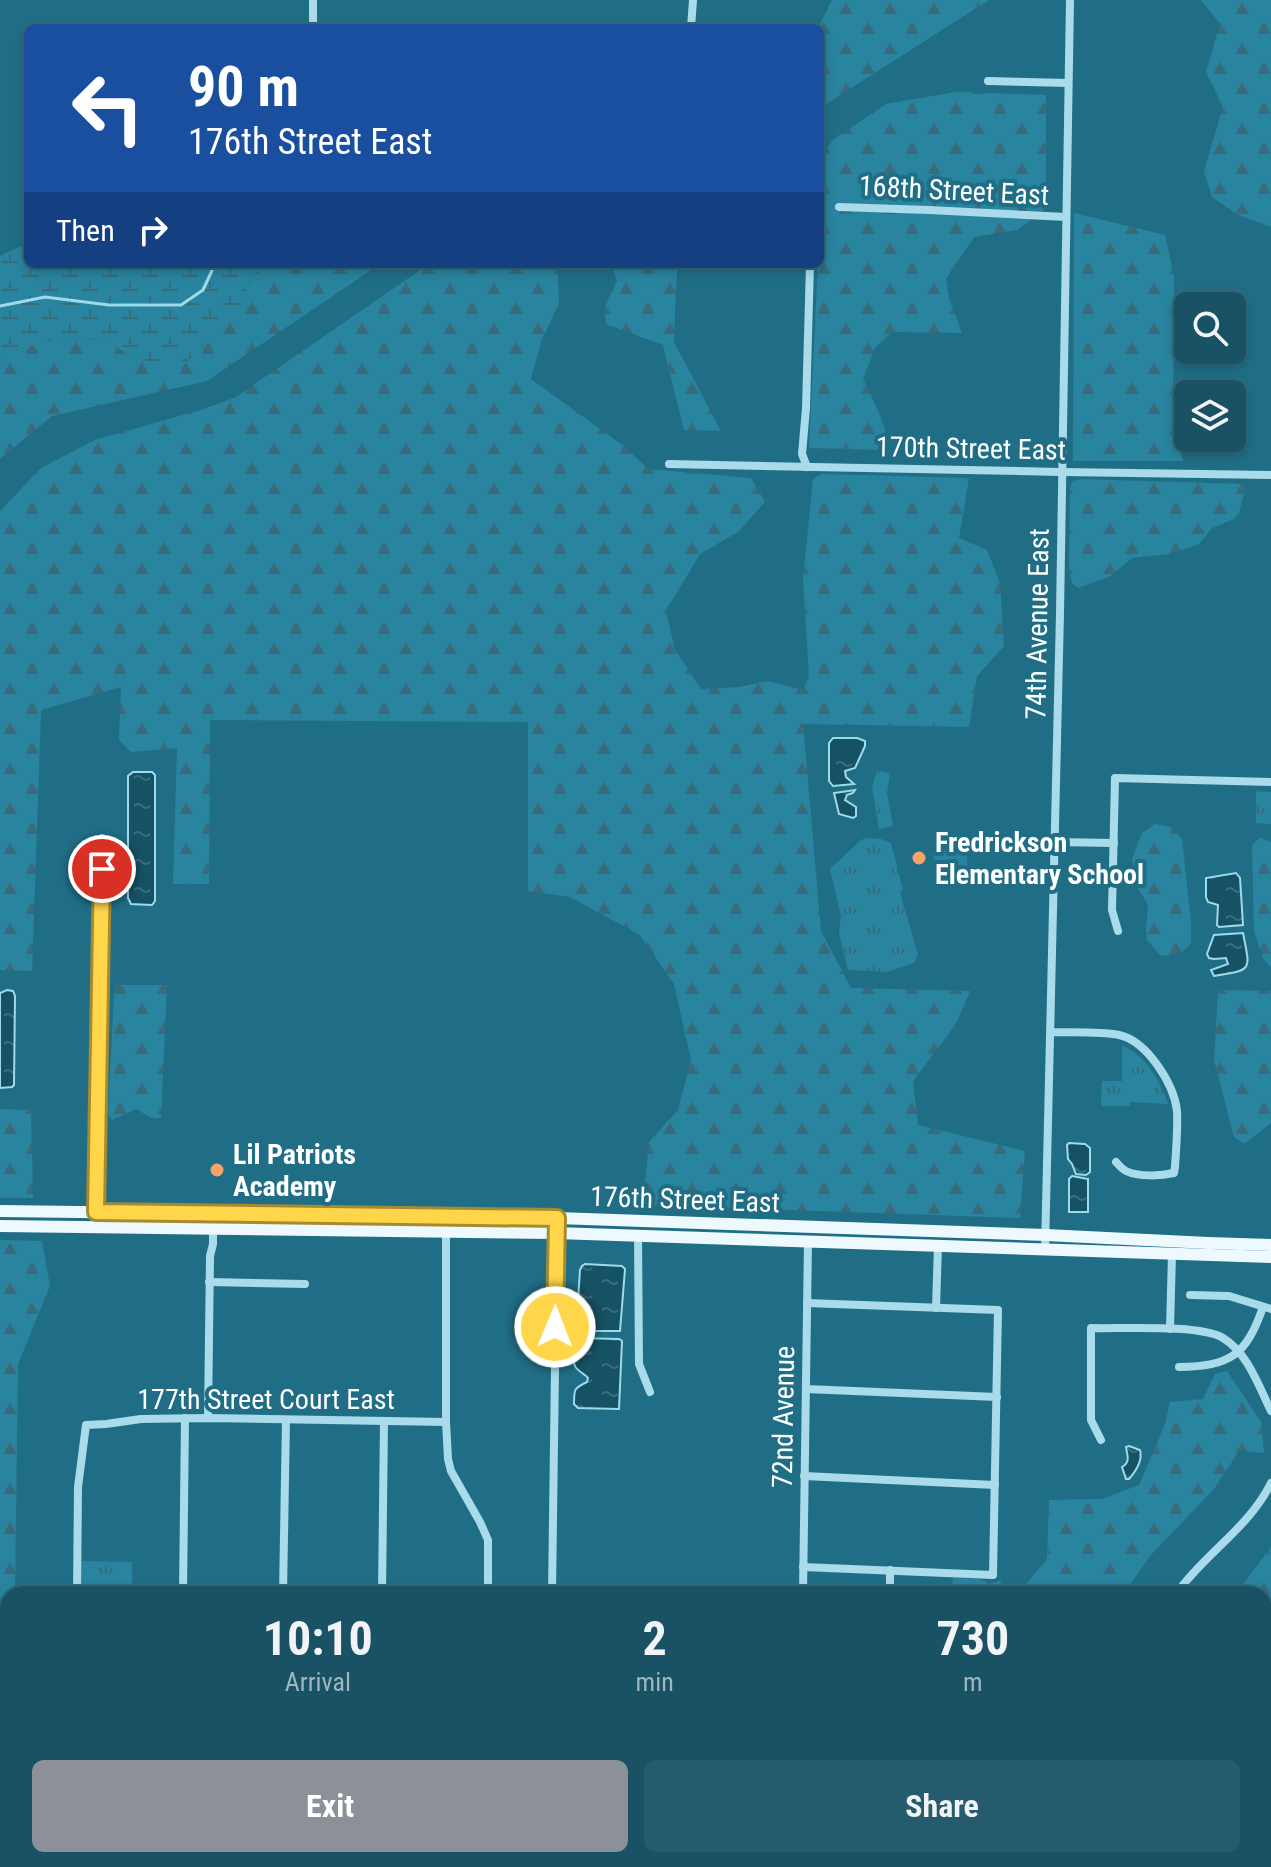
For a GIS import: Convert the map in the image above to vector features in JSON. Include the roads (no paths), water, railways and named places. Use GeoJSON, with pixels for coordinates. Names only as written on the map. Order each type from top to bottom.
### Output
{"type":"FeatureCollection","features":[{"type":"Feature","properties":{"kind":"main road","name":"176th Street East"},"geometry":{"type":"LineString","coordinates":[[0,1211],[557,1218],[1271,1245]]}},
{"type":"Feature","properties":{"kind":"main road"},"geometry":{"type":"LineString","coordinates":[[0,1218],[38,1212]]}},
{"type":"Feature","properties":{"kind":"main road","name":"176th Street East"},"geometry":{"type":"LineString","coordinates":[[0,1226],[556,1233],[1271,1257]]}},
{"type":"Feature","properties":{"kind":"main road"},"geometry":{"type":"LineString","coordinates":[[1172,1254],[1178,1247],[1208,1243]]}},
{"type":"Feature","properties":{"kind":"street"},"geometry":{"type":"LineString","coordinates":[[313,0],[313,24]]}},
{"type":"Feature","properties":{"kind":"street"},"geometry":{"type":"LineString","coordinates":[[691,24],[693,0]]}},
{"type":"Feature","properties":{"kind":"street","name":"74th Avenue East"},"geometry":{"type":"LineString","coordinates":[[1045,1249],[1070,0]]}},
{"type":"Feature","properties":{"kind":"street"},"geometry":{"type":"LineString","coordinates":[[988,81],[1068,83]]}},
{"type":"Feature","properties":{"kind":"street","name":"168th Street East"},"geometry":{"type":"LineString","coordinates":[[839,207],[1066,217]]}},
{"type":"Feature","properties":{"kind":"street"},"geometry":{"type":"LineString","coordinates":[[807,467],[802,454],[810,268]]}},
{"type":"Feature","properties":{"kind":"street","name":"170th Street East"},"geometry":{"type":"LineString","coordinates":[[669,464],[1271,475]]}},
{"type":"Feature","properties":{"kind":"street"},"geometry":{"type":"LineString","coordinates":[[1118,931],[1112,910],[1115,778],[1271,782]]}},
{"type":"Feature","properties":{"kind":"street"},"geometry":{"type":"LineString","coordinates":[[96,1212],[102,838]]}},
{"type":"Feature","properties":{"kind":"street"},"geometry":{"type":"LineString","coordinates":[[1054,842],[1114,843]]}},
{"type":"Feature","properties":{"kind":"street"},"geometry":{"type":"LineString","coordinates":[[1051,1032],[1121,1035],[1146,1050],[1164,1077],[1174,1097],[1177,1126],[1174,1173],[1136,1174],[1126,1171],[1116,1162]]}},
{"type":"Feature","properties":{"kind":"street"},"geometry":{"type":"LineString","coordinates":[[552,1586],[557,1218]]}},
{"type":"Feature","properties":{"kind":"street"},"geometry":{"type":"LineString","coordinates":[[208,1418],[209,1282],[213,1228]]}},
{"type":"Feature","properties":{"kind":"street"},"geometry":{"type":"LineString","coordinates":[[446,1231],[448,1459],[451,1471],[488,1540],[488,1586]]}},
{"type":"Feature","properties":{"kind":"street"},"geometry":{"type":"LineString","coordinates":[[638,1235],[639,1364],[650,1392]]}},
{"type":"Feature","properties":{"kind":"street","name":"72nd Avenue"},"geometry":{"type":"LineString","coordinates":[[803,1586],[808,1241]]}},
{"type":"Feature","properties":{"kind":"street"},"geometry":{"type":"LineString","coordinates":[[936,1308],[938,1245]]}},
{"type":"Feature","properties":{"kind":"street"},"geometry":{"type":"LineString","coordinates":[[1170,1329],[1172,1254]]}},
{"type":"Feature","properties":{"kind":"street"},"geometry":{"type":"LineString","coordinates":[[209,1282],[305,1284]]}},
{"type":"Feature","properties":{"kind":"street"},"geometry":{"type":"LineString","coordinates":[[1179,1367],[1218,1363],[1238,1352],[1267,1308],[1229,1296],[1190,1295]]}},
{"type":"Feature","properties":{"kind":"street"},"geometry":{"type":"LineString","coordinates":[[803,1567],[993,1575],[997,1397],[998,1310],[807,1303]]}},
{"type":"Feature","properties":{"kind":"street"},"geometry":{"type":"LineString","coordinates":[[1101,1440],[1091,1420],[1091,1328],[1170,1329],[1211,1334],[1224,1339],[1253,1373],[1271,1411]]}},
{"type":"Feature","properties":{"kind":"street"},"geometry":{"type":"LineString","coordinates":[[806,1389],[997,1397]]}},
{"type":"Feature","properties":{"kind":"street"},"geometry":{"type":"LineString","coordinates":[[183,1586],[185,1418]]}},
{"type":"Feature","properties":{"kind":"street","name":"177th Street Court East"},"geometry":{"type":"LineString","coordinates":[[77,1586],[78,1487],[86,1425],[185,1418],[446,1422]]}},
{"type":"Feature","properties":{"kind":"street"},"geometry":{"type":"LineString","coordinates":[[283,1586],[286,1420]]}},
{"type":"Feature","properties":{"kind":"street"},"geometry":{"type":"LineString","coordinates":[[382,1586],[384,1421]]}},
{"type":"Feature","properties":{"kind":"street"},"geometry":{"type":"LineString","coordinates":[[804,1476],[995,1485]]}},
{"type":"Feature","properties":{"kind":"street"},"geometry":{"type":"LineString","coordinates":[[1181,1586],[1198,1566],[1240,1528],[1271,1483]]}},
{"type":"Feature","properties":{"kind":"street"},"geometry":{"type":"LineString","coordinates":[[890,1570],[890,1586]]}},
{"type":"Feature","properties":{"kind":"water"},"geometry":{"type":"Polygon","coordinates":[[[833,738],[865,741],[855,768],[845,771],[846,777],[854,784],[833,786],[829,781],[829,743],[833,738]]]}},
{"type":"Feature","properties":{"kind":"water"},"geometry":{"type":"Polygon","coordinates":[[[133,772],[152,772],[155,775],[155,901],[152,905],[131,904],[128,898],[128,776],[133,772]]]}},
{"type":"Feature","properties":{"kind":"water"},"geometry":{"type":"Polygon","coordinates":[[[855,790],[845,800],[856,807],[856,816],[839,814],[834,793],[855,790]]]}},
{"type":"Feature","properties":{"kind":"water"},"geometry":{"type":"Polygon","coordinates":[[[1236,873],[1240,878],[1243,925],[1219,927],[1218,905],[1208,902],[1206,897],[1206,878],[1236,873]]]}},
{"type":"Feature","properties":{"kind":"water"},"geometry":{"type":"Polygon","coordinates":[[[1243,933],[1246,966],[1243,970],[1214,976],[1211,970],[1228,964],[1226,958],[1209,958],[1207,954],[1214,935],[1243,933]]]}},
{"type":"Feature","properties":{"kind":"water"},"geometry":{"type":"Polygon","coordinates":[[[13,991],[15,996],[14,1085],[0,1088],[0,993],[13,991]]]}},
{"type":"Feature","properties":{"kind":"water"},"geometry":{"type":"Polygon","coordinates":[[[1069,1143],[1085,1144],[1090,1148],[1090,1172],[1086,1175],[1076,1174],[1068,1159],[1069,1143]]]}},
{"type":"Feature","properties":{"kind":"water"},"geometry":{"type":"Polygon","coordinates":[[[1072,1176],[1088,1179],[1088,1212],[1069,1212],[1069,1179],[1072,1176]]]}},
{"type":"Feature","properties":{"kind":"water"},"geometry":{"type":"Polygon","coordinates":[[[585,1264],[622,1266],[625,1269],[620,1331],[576,1331],[580,1270],[585,1264]]]}},
{"type":"Feature","properties":{"kind":"water"},"geometry":{"type":"Polygon","coordinates":[[[577,1338],[622,1341],[619,1409],[578,1408],[574,1404],[576,1390],[588,1378],[574,1363],[574,1341],[577,1338]]]}},
{"type":"Feature","properties":{"kind":"water"},"geometry":{"type":"Polygon","coordinates":[[[1126,1447],[1140,1450],[1141,1458],[1134,1473],[1126,1479],[1122,1467],[1127,1461],[1126,1447]]]}},
{"type":"Feature","properties":{"kind":"waterway"},"geometry":{"type":"LineString","coordinates":[[0,306],[45,297],[109,305],[181,305],[203,290],[213,268]]}},
{"type":"Feature","properties":{"kind":"place","name":"Fredrickson Elementary School"},"geometry":{"type":"Point","coordinates":[919,858]}},
{"type":"Feature","properties":{"kind":"place","name":"Lil Patriots Academy"},"geometry":{"type":"Point","coordinates":[217,1170]}}]}
